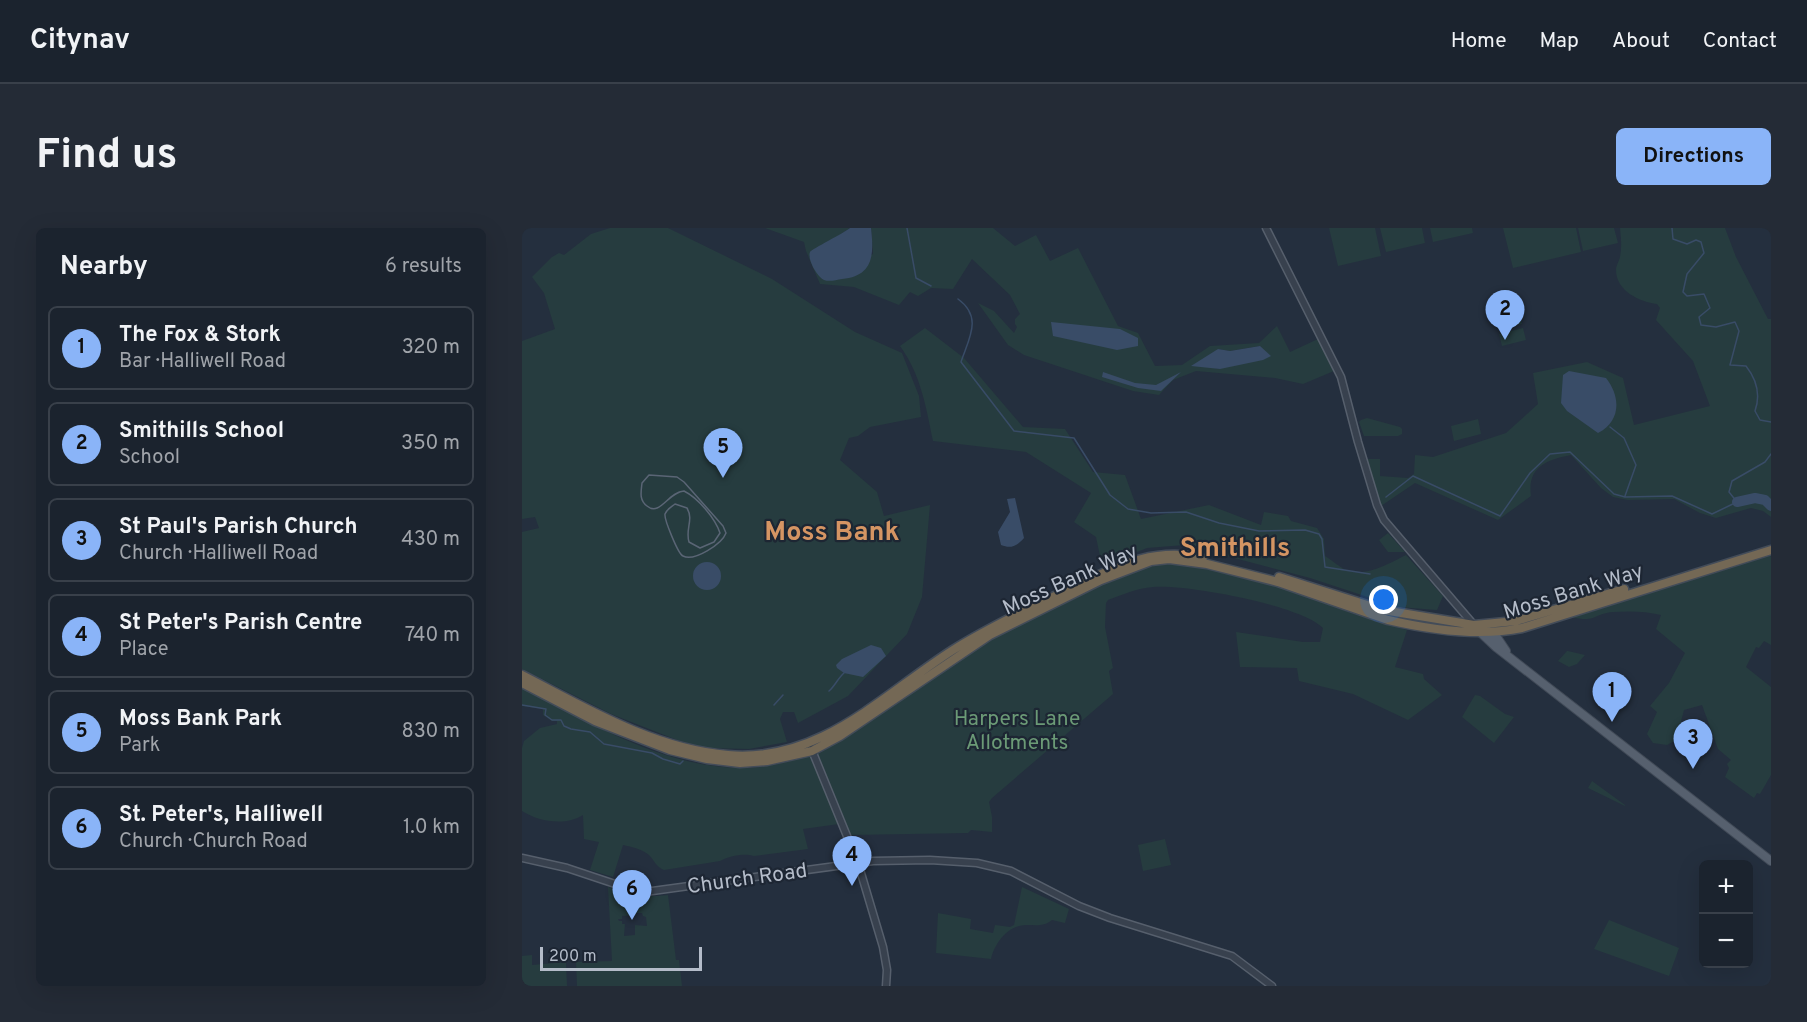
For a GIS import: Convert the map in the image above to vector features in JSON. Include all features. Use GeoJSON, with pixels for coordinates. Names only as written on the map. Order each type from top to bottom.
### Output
{"type":"FeatureCollection","features":[{"type":"Feature","properties":{"kind":"highway","name":"Moss Bank Way"},"geometry":{"type":"LineString","coordinates":[[522,675],[627,727],[694,749],[748,756],[811,747],[928,666],[985,631],[1101,574],[1147,556],[1188,554],[1292,581],[1383,610],[1474,625],[1534,617],[1771,544]]}},
{"type":"Feature","properties":{"kind":"highway","name":"Moss Bank Way"},"geometry":{"type":"LineString","coordinates":[[522,683],[595,721],[688,756],[740,763],[767,761],[840,736],[990,636],[1101,580],[1151,561],[1169,559],[1207,564],[1289,586],[1405,624],[1492,633],[1522,628],[1771,550]]}},
{"type":"Feature","properties":{"kind":"main road"},"geometry":{"type":"LineString","coordinates":[[1474,625],[1492,633],[1510,657]]}},
{"type":"Feature","properties":{"kind":"main road"},"geometry":{"type":"LineString","coordinates":[[1474,625],[1496,647],[1771,861]]}},
{"type":"Feature","properties":{"kind":"street"},"geometry":{"type":"LineString","coordinates":[[1266,228],[1341,377],[1358,442],[1377,505],[1384,520],[1474,625]]}},
{"type":"Feature","properties":{"kind":"street"},"geometry":{"type":"LineString","coordinates":[[811,747],[858,863],[883,946],[887,970],[886,986]]}},
{"type":"Feature","properties":{"kind":"street","name":"Church Road"},"geometry":{"type":"LineString","coordinates":[[522,858],[567,868],[645,892],[858,863],[948,860],[971,862],[1005,869],[1079,906],[1110,918],[1232,956],[1272,986]]}},
{"type":"Feature","properties":{"kind":"green space"},"geometry":{"type":"Polygon","coordinates":[[[610,228],[668,228],[772,279],[855,332],[902,353],[919,396],[921,417],[870,427],[858,436],[849,438],[840,460],[877,492],[884,516],[930,505],[922,597],[907,634],[848,696],[798,723],[794,712],[783,712],[780,719],[787,742],[749,749],[703,748],[611,714],[522,669],[522,532],[539,528],[535,517],[522,519],[522,341],[555,329],[544,293],[532,277],[552,257],[559,253],[564,255],[591,234],[610,228]]]}},
{"type":"Feature","properties":{"kind":"green space"},"geometry":{"type":"Polygon","coordinates":[[[765,228],[850,228],[809,256],[822,279],[873,254],[871,228],[993,228],[1015,246],[1036,235],[1050,261],[1078,248],[1118,326],[1138,333],[1155,366],[1182,365],[1210,346],[1259,343],[1277,326],[1290,352],[1318,339],[1334,371],[1303,384],[1275,378],[1196,371],[1173,380],[1159,395],[1133,391],[1024,355],[1008,345],[978,303],[994,311],[1014,333],[1017,327],[1015,319],[1020,314],[1010,295],[972,259],[953,289],[931,288],[918,296],[910,292],[899,305],[854,287],[820,284],[806,251],[804,242],[765,228]],[[1260,346],[1230,351],[1218,349],[1204,366],[1220,369],[1260,346]]]}},
{"type":"Feature","properties":{"kind":"green space"},"geometry":{"type":"Polygon","coordinates":[[[1329,228],[1375,228],[1381,256],[1338,266],[1329,228]]]}},
{"type":"Feature","properties":{"kind":"green space"},"geometry":{"type":"Polygon","coordinates":[[[1380,228],[1422,228],[1425,243],[1386,252],[1380,228]]]}},
{"type":"Feature","properties":{"kind":"green space"},"geometry":{"type":"Polygon","coordinates":[[[1430,228],[1472,228],[1473,233],[1433,242],[1430,228]]]}},
{"type":"Feature","properties":{"kind":"green space"},"geometry":{"type":"Polygon","coordinates":[[[1503,228],[1576,228],[1581,252],[1513,268],[1503,228]]]}},
{"type":"Feature","properties":{"kind":"green space"},"geometry":{"type":"Polygon","coordinates":[[[1578,228],[1614,228],[1618,243],[1583,251],[1578,228]]]}},
{"type":"Feature","properties":{"kind":"green space"},"geometry":{"type":"Polygon","coordinates":[[[1620,228],[1725,228],[1736,257],[1768,319],[1771,319],[1771,517],[1763,511],[1751,508],[1716,518],[1700,513],[1674,499],[1628,500],[1613,497],[1601,488],[1571,455],[1554,459],[1540,467],[1532,478],[1531,496],[1498,520],[1415,483],[1381,506],[1365,459],[1380,459],[1380,476],[1408,478],[1414,474],[1415,455],[1433,457],[1506,433],[1538,404],[1533,373],[1587,362],[1623,378],[1634,425],[1710,406],[1693,361],[1656,320],[1660,308],[1657,304],[1643,301],[1630,294],[1620,284],[1616,267],[1621,250],[1620,228]]]}},
{"type":"Feature","properties":{"kind":"green space"},"geometry":{"type":"Polygon","coordinates":[[[1514,295],[1517,307],[1493,313],[1490,301],[1514,295]]]}},
{"type":"Feature","properties":{"kind":"green space"},"geometry":{"type":"Polygon","coordinates":[[[1519,311],[1522,324],[1498,329],[1495,317],[1519,311]]]}},
{"type":"Feature","properties":{"kind":"green space"},"geometry":{"type":"Polygon","coordinates":[[[925,328],[964,358],[1023,427],[1065,429],[1093,472],[1125,475],[1141,519],[1209,505],[1261,525],[1264,512],[1288,516],[1291,521],[1317,528],[1324,539],[1325,556],[1346,570],[1369,571],[1406,555],[1443,596],[1437,610],[1398,607],[1310,578],[1185,545],[1147,548],[1102,566],[1096,537],[1074,522],[1091,493],[1026,452],[933,441],[918,380],[900,346],[925,328]]]}},
{"type":"Feature","properties":{"kind":"green space"},"geometry":{"type":"Polygon","coordinates":[[[1523,328],[1526,340],[1502,346],[1499,334],[1523,328]]]}},
{"type":"Feature","properties":{"kind":"green space"},"geometry":{"type":"Polygon","coordinates":[[[1367,418],[1400,427],[1402,434],[1364,436],[1359,422],[1367,418]]]}},
{"type":"Feature","properties":{"kind":"green space"},"geometry":{"type":"Polygon","coordinates":[[[1478,419],[1481,434],[1454,441],[1451,426],[1478,419]]]}},
{"type":"Feature","properties":{"kind":"green space"},"geometry":{"type":"Polygon","coordinates":[[[1388,533],[1405,552],[1388,552],[1379,540],[1388,533]]]}},
{"type":"Feature","properties":{"kind":"green space"},"geometry":{"type":"Polygon","coordinates":[[[1771,555],[1771,645],[1764,641],[1759,648],[1756,647],[1746,667],[1771,687],[1771,775],[1760,794],[1757,793],[1754,798],[1725,777],[1729,768],[1727,764],[1731,760],[1718,749],[1702,705],[1684,710],[1676,740],[1667,745],[1653,743],[1647,734],[1657,712],[1650,706],[1669,683],[1685,653],[1656,629],[1661,615],[1625,611],[1606,613],[1590,619],[1571,617],[1771,555]]]}},
{"type":"Feature","properties":{"kind":"green space","name":"Harpers Lane Allotments"},"geometry":{"type":"Polygon","coordinates":[[[1170,563],[1186,564],[1285,588],[1354,614],[1407,630],[1395,667],[1423,674],[1424,679],[1442,695],[1408,720],[1353,694],[1299,681],[1297,668],[1240,667],[1236,632],[1303,642],[1320,642],[1323,628],[1292,611],[1242,598],[1169,587],[1141,589],[1108,600],[1106,603],[1105,627],[1113,668],[1109,671],[1113,694],[992,798],[989,802],[992,832],[971,830],[968,833],[851,835],[818,754],[999,636],[1118,577],[1144,568],[1170,563]]]}},
{"type":"Feature","properties":{"kind":"green space"},"geometry":{"type":"Polygon","coordinates":[[[1567,651],[1585,655],[1577,664],[1569,667],[1558,661],[1567,651]]]}},
{"type":"Feature","properties":{"kind":"green space"},"geometry":{"type":"Polygon","coordinates":[[[522,688],[636,744],[697,763],[728,767],[760,767],[810,756],[839,824],[803,829],[808,849],[737,856],[664,870],[646,853],[623,845],[613,877],[590,870],[599,842],[584,839],[583,815],[569,821],[552,821],[536,818],[522,811],[524,741],[540,728],[557,724],[557,721],[552,721],[543,715],[543,709],[522,706],[522,688]]]}},
{"type":"Feature","properties":{"kind":"green space"},"geometry":{"type":"Polygon","coordinates":[[[1475,695],[1480,696],[1505,714],[1514,717],[1494,743],[1462,717],[1475,695]]]}},
{"type":"Feature","properties":{"kind":"green space"},"geometry":{"type":"Polygon","coordinates":[[[1592,781],[1625,805],[1625,806],[1588,788],[1592,781]]]}},
{"type":"Feature","properties":{"kind":"green space"},"geometry":{"type":"Polygon","coordinates":[[[1165,839],[1171,865],[1143,871],[1138,845],[1165,839]]]}},
{"type":"Feature","properties":{"kind":"green space"},"geometry":{"type":"Polygon","coordinates":[[[608,887],[638,895],[668,895],[676,960],[679,960],[682,986],[577,986],[576,962],[612,961],[608,887]],[[642,913],[622,916],[622,919],[618,919],[625,924],[624,936],[635,935],[635,925],[647,926],[646,917],[642,913]]]}},
{"type":"Feature","properties":{"kind":"green space"},"geometry":{"type":"Polygon","coordinates":[[[1022,887],[1069,909],[1065,923],[1052,920],[1044,924],[1014,928],[1000,939],[991,959],[936,953],[938,913],[971,919],[970,929],[993,933],[995,925],[1010,927],[1014,925],[1022,887]]]}},
{"type":"Feature","properties":{"kind":"green space"},"geometry":{"type":"Polygon","coordinates":[[[1609,920],[1679,948],[1669,976],[1594,949],[1609,920]]]}},
{"type":"Feature","properties":{"kind":"green space"},"geometry":{"type":"Polygon","coordinates":[[[532,955],[532,965],[566,962],[567,986],[522,986],[522,956],[532,955]]]}},
{"type":"Feature","properties":{"kind":"water"},"geometry":{"type":"Polygon","coordinates":[[[850,228],[871,228],[870,262],[866,268],[853,277],[833,281],[824,280],[813,268],[810,252],[850,228]]]}},
{"type":"Feature","properties":{"kind":"water"},"geometry":{"type":"Polygon","coordinates":[[[1051,322],[1120,329],[1138,338],[1138,346],[1117,350],[1053,336],[1051,322]]]}},
{"type":"Feature","properties":{"kind":"water"},"geometry":{"type":"Polygon","coordinates":[[[1260,346],[1271,356],[1263,360],[1220,369],[1191,366],[1218,349],[1230,351],[1260,346]]]}},
{"type":"Feature","properties":{"kind":"water"},"geometry":{"type":"Polygon","coordinates":[[[1569,371],[1606,378],[1611,385],[1616,401],[1615,415],[1606,428],[1598,433],[1567,411],[1561,403],[1563,375],[1569,371]]]}},
{"type":"Feature","properties":{"kind":"water"},"geometry":{"type":"Polygon","coordinates":[[[1103,372],[1135,383],[1156,385],[1181,372],[1161,391],[1138,388],[1102,377],[1103,372]]]}},
{"type":"Feature","properties":{"kind":"water"},"geometry":{"type":"Polygon","coordinates":[[[1015,498],[1024,538],[1014,546],[1008,547],[1001,545],[998,532],[1010,512],[1007,499],[1015,498]]]}},
{"type":"Feature","properties":{"kind":"water"},"geometry":{"type":"Polygon","coordinates":[[[707,562],[717,566],[721,576],[717,586],[707,590],[697,586],[693,576],[697,566],[707,562]]]}},
{"type":"Feature","properties":{"kind":"water"},"geometry":{"type":"Polygon","coordinates":[[[871,645],[881,648],[886,656],[863,677],[844,673],[837,668],[836,665],[842,659],[871,645]]]}},
{"type":"Feature","properties":{"kind":"waterway"},"geometry":{"type":"LineString","coordinates":[[907,228],[916,278],[931,286]]}},
{"type":"Feature","properties":{"kind":"waterway"},"geometry":{"type":"LineString","coordinates":[[1672,228],[1673,239],[1687,244],[1696,240],[1701,242],[1704,253],[1687,274],[1683,292],[1687,296],[1704,294],[1710,308],[1699,317],[1701,325],[1716,327],[1735,322],[1739,331],[1730,365],[1746,366],[1750,371],[1758,393],[1755,411],[1760,420],[1771,422]]}},
{"type":"Feature","properties":{"kind":"waterway"},"geometry":{"type":"LineString","coordinates":[[958,299],[966,306],[972,321],[970,336],[961,362],[1014,431],[1074,438],[1110,495],[1128,509],[1151,513],[1186,512],[1219,523],[1259,531],[1305,530],[1319,534],[1322,539],[1325,567],[1370,574]]}},
{"type":"Feature","properties":{"kind":"waterway"},"geometry":{"type":"LineString","coordinates":[[1610,427],[1624,438],[1636,465],[1625,496]]}},
{"type":"Feature","properties":{"kind":"waterway"},"geometry":{"type":"LineString","coordinates":[[1386,497],[1413,476],[1500,516],[1530,473],[1550,454],[1570,452],[1614,494],[1625,497],[1672,496],[1712,514],[1737,502],[1729,492],[1732,481],[1765,462],[1771,454]]}},
{"type":"Feature","properties":{"kind":"waterway"},"geometry":{"type":"LineString","coordinates":[[1737,502],[1755,498],[1765,500],[1771,506]]}},
{"type":"Feature","properties":{"kind":"waterway"},"geometry":{"type":"LineString","coordinates":[[829,691],[844,673]]}},
{"type":"Feature","properties":{"kind":"waterway"},"geometry":{"type":"LineString","coordinates":[[774,705],[783,695]]}},
{"type":"Feature","properties":{"kind":"waterway"},"geometry":{"type":"LineString","coordinates":[[522,705],[546,709],[545,715],[552,720],[561,720],[564,726],[571,729],[590,732],[604,744],[652,753],[680,764],[683,761]]}},
{"type":"Feature","properties":{"kind":"tram line"},"geometry":{"type":"LineString","coordinates":[[649,475],[677,477],[684,482],[723,526],[726,533],[714,547],[694,556],[688,557],[681,554],[667,522],[665,514],[669,508],[675,504],[687,508],[690,517],[689,542],[700,548],[714,542],[720,533],[718,527],[700,503],[684,491],[673,495],[656,508],[652,509],[647,506],[641,493],[642,483],[649,475]]}},
{"type":"Feature","properties":{"kind":"place","name":"Smithills School"},"geometry":{"type":"Point","coordinates":[1505,340]}},
{"type":"Feature","properties":{"kind":"place","name":"Moss Bank Park"},"geometry":{"type":"Point","coordinates":[723,478]}},
{"type":"Feature","properties":{"kind":"place","name":"The Fox & Stork"},"geometry":{"type":"Point","coordinates":[1612,722]}},
{"type":"Feature","properties":{"kind":"place","name":"St Paul's Parish Church"},"geometry":{"type":"Point","coordinates":[1693,769]}},
{"type":"Feature","properties":{"kind":"place","name":"St Peter's Parish Centre"},"geometry":{"type":"Point","coordinates":[852,886]}},
{"type":"Feature","properties":{"kind":"place","name":"St. Peter's, Halliwell"},"geometry":{"type":"Point","coordinates":[632,920]}},
{"type":"Feature","properties":{"kind":"district","name":"Moss Bank"},"geometry":{"type":"Point","coordinates":[832,531]}},
{"type":"Feature","properties":{"kind":"district","name":"Smithills"},"geometry":{"type":"Point","coordinates":[1235,547]}}]}
